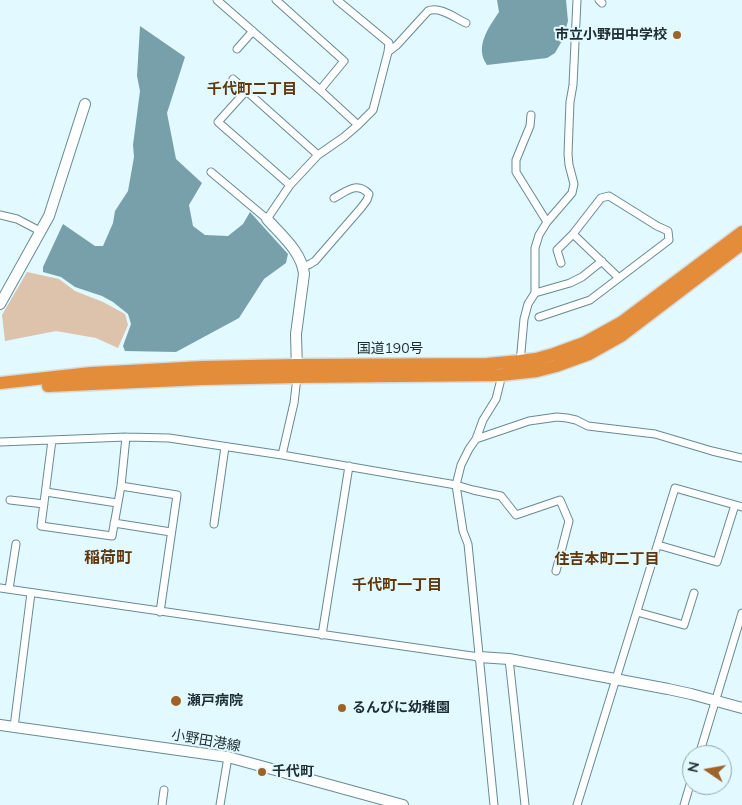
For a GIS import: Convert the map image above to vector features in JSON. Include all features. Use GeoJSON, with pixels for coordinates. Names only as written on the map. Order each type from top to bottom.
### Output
{"type":"FeatureCollection","features":[{"type":"Feature","properties":{"kind":"highway","name":"国道190号"},"geometry":{"type":"LineString","coordinates":[[0,383],[91,373],[193,368],[501,376],[536,359],[584,343],[622,322],[742,232]]}},
{"type":"Feature","properties":{"kind":"highway","name":"国道190号"},"geometry":{"type":"LineString","coordinates":[[0,387],[203,379],[297,371],[487,364],[520,367],[536,371],[589,354],[604,345],[628,330],[742,244]]}},
{"type":"Feature","properties":{"kind":"street"},"geometry":{"type":"LineString","coordinates":[[217,0],[358,125]]}},
{"type":"Feature","properties":{"kind":"street"},"geometry":{"type":"LineString","coordinates":[[276,0],[344,61],[320,90]]}},
{"type":"Feature","properties":{"kind":"street"},"geometry":{"type":"LineString","coordinates":[[520,367],[524,319],[528,304],[535,293],[535,248],[538,235],[572,193],[574,184],[568,154],[577,0]]}},
{"type":"Feature","properties":{"kind":"street"},"geometry":{"type":"LineString","coordinates":[[267,219],[290,185],[318,154],[344,137],[372,110],[389,43],[339,1]]}},
{"type":"Feature","properties":{"kind":"street"},"geometry":{"type":"LineString","coordinates":[[388,52],[431,9],[438,10],[466,23]]}},
{"type":"Feature","properties":{"kind":"street"},"geometry":{"type":"LineString","coordinates":[[237,49],[253,31]]}},
{"type":"Feature","properties":{"kind":"street"},"geometry":{"type":"LineString","coordinates":[[233,79],[318,154]]}},
{"type":"Feature","properties":{"kind":"street"},"geometry":{"type":"LineString","coordinates":[[246,91],[218,122],[290,185]]}},
{"type":"Feature","properties":{"kind":"street"},"geometry":{"type":"LineString","coordinates":[[0,304],[49,216],[85,104]]}},
{"type":"Feature","properties":{"kind":"street"},"geometry":{"type":"LineString","coordinates":[[531,116],[530,126],[516,160],[516,172],[547,222]]}},
{"type":"Feature","properties":{"kind":"street"},"geometry":{"type":"LineString","coordinates":[[211,172],[267,219],[295,250],[303,267],[304,274],[296,334],[297,371],[294,403],[282,455]]}},
{"type":"Feature","properties":{"kind":"street"},"geometry":{"type":"LineString","coordinates":[[303,267],[315,261],[361,208],[369,194],[355,187],[334,198]]}},
{"type":"Feature","properties":{"kind":"street"},"geometry":{"type":"LineString","coordinates":[[539,317],[590,300],[669,240],[668,231],[609,196],[601,198],[573,234],[557,250],[561,263]]}},
{"type":"Feature","properties":{"kind":"street"},"geometry":{"type":"LineString","coordinates":[[0,215],[17,219],[40,231]]}},
{"type":"Feature","properties":{"kind":"street"},"geometry":{"type":"LineString","coordinates":[[573,234],[619,278]]}},
{"type":"Feature","properties":{"kind":"street"},"geometry":{"type":"LineString","coordinates":[[535,293],[570,283],[582,277],[602,261]]}},
{"type":"Feature","properties":{"kind":"street"},"geometry":{"type":"LineString","coordinates":[[494,805],[468,544],[463,531],[456,484],[461,465],[469,448],[496,399],[501,376]]}},
{"type":"Feature","properties":{"kind":"street"},"geometry":{"type":"LineString","coordinates":[[476,438],[529,421],[558,417],[576,420],[588,426],[655,434],[742,458]]}},
{"type":"Feature","properties":{"kind":"street"},"geometry":{"type":"LineString","coordinates":[[52,440],[41,526],[112,536],[126,437]]}},
{"type":"Feature","properties":{"kind":"street"},"geometry":{"type":"LineString","coordinates":[[0,442],[126,437],[169,438],[456,484],[501,496],[516,515],[560,500],[569,521],[556,572]]}},
{"type":"Feature","properties":{"kind":"street"},"geometry":{"type":"LineString","coordinates":[[214,524],[225,446]]}},
{"type":"Feature","properties":{"kind":"street"},"geometry":{"type":"LineString","coordinates":[[322,635],[348,466]]}},
{"type":"Feature","properties":{"kind":"street"},"geometry":{"type":"LineString","coordinates":[[120,486],[176,495],[160,612]]}},
{"type":"Feature","properties":{"kind":"street"},"geometry":{"type":"LineString","coordinates":[[578,805],[675,488],[738,506],[717,562],[658,545]]}},
{"type":"Feature","properties":{"kind":"street"},"geometry":{"type":"LineString","coordinates":[[46,492],[118,503]]}},
{"type":"Feature","properties":{"kind":"street"},"geometry":{"type":"LineString","coordinates":[[10,500],[44,504]]}},
{"type":"Feature","properties":{"kind":"street"},"geometry":{"type":"LineString","coordinates":[[114,523],[171,532]]}},
{"type":"Feature","properties":{"kind":"street"},"geometry":{"type":"LineString","coordinates":[[9,589],[16,544]]}},
{"type":"Feature","properties":{"kind":"street"},"geometry":{"type":"LineString","coordinates":[[0,588],[479,657],[509,659],[691,694],[742,708]]}},
{"type":"Feature","properties":{"kind":"street"},"geometry":{"type":"LineString","coordinates":[[14,727],[32,593]]}},
{"type":"Feature","properties":{"kind":"street"},"geometry":{"type":"LineString","coordinates":[[637,612],[684,625],[694,593]]}},
{"type":"Feature","properties":{"kind":"street"},"geometry":{"type":"LineString","coordinates":[[702,745],[739,630],[742,613]]}},
{"type":"Feature","properties":{"kind":"street"},"geometry":{"type":"LineString","coordinates":[[509,659],[525,805]]}},
{"type":"Feature","properties":{"kind":"street","name":"小野田港線"},"geometry":{"type":"LineString","coordinates":[[0,725],[228,756],[403,805]]}},
{"type":"Feature","properties":{"kind":"street"},"geometry":{"type":"LineString","coordinates":[[220,805],[228,756]]}},
{"type":"Feature","properties":{"kind":"street"},"geometry":{"type":"LineString","coordinates":[[162,805],[164,790]]}},
{"type":"Feature","properties":{"kind":"shaded area"},"geometry":{"type":"Polygon","coordinates":[[[27,272],[59,279],[75,291],[103,302],[125,314],[128,325],[118,348],[96,338],[56,331],[5,341],[2,315],[27,272]]]}},
{"type":"Feature","properties":{"kind":"water"},"geometry":{"type":"Polygon","coordinates":[[[497,0],[566,0],[568,21],[563,39],[555,53],[547,58],[487,65],[483,58],[482,44],[487,31],[499,12],[497,0]]]}},
{"type":"Feature","properties":{"kind":"water"},"geometry":{"type":"Polygon","coordinates":[[[140,26],[185,57],[167,113],[176,159],[202,183],[189,205],[193,226],[205,235],[228,236],[243,224],[250,212],[288,254],[286,263],[264,279],[239,318],[176,352],[125,351],[123,346],[131,324],[128,314],[102,296],[75,287],[61,277],[43,272],[43,267],[63,224],[95,246],[103,246],[113,223],[115,211],[128,191],[134,157],[133,145],[140,91],[137,76],[140,26]]]}},
{"type":"Feature","properties":{"kind":"place","name":"市立小野田中学校"},"geometry":{"type":"Point","coordinates":[677,35]}},
{"type":"Feature","properties":{"kind":"place","name":"瀬戸病院"},"geometry":{"type":"Point","coordinates":[176,701]}},
{"type":"Feature","properties":{"kind":"place","name":"るんびに幼稚園"},"geometry":{"type":"Point","coordinates":[342,708]}},
{"type":"Feature","properties":{"kind":"place","name":"千代町"},"geometry":{"type":"Point","coordinates":[262,772]}},
{"type":"Feature","properties":{"kind":"district","name":"千代町二丁目"},"geometry":{"type":"Point","coordinates":[252,89]}},
{"type":"Feature","properties":{"kind":"district","name":"稲荷町"},"geometry":{"type":"Point","coordinates":[108,558]}},
{"type":"Feature","properties":{"kind":"district","name":"住吉本町二丁目"},"geometry":{"type":"Point","coordinates":[607,559]}},
{"type":"Feature","properties":{"kind":"district","name":"千代町一丁目"},"geometry":{"type":"Point","coordinates":[397,585]}}]}
